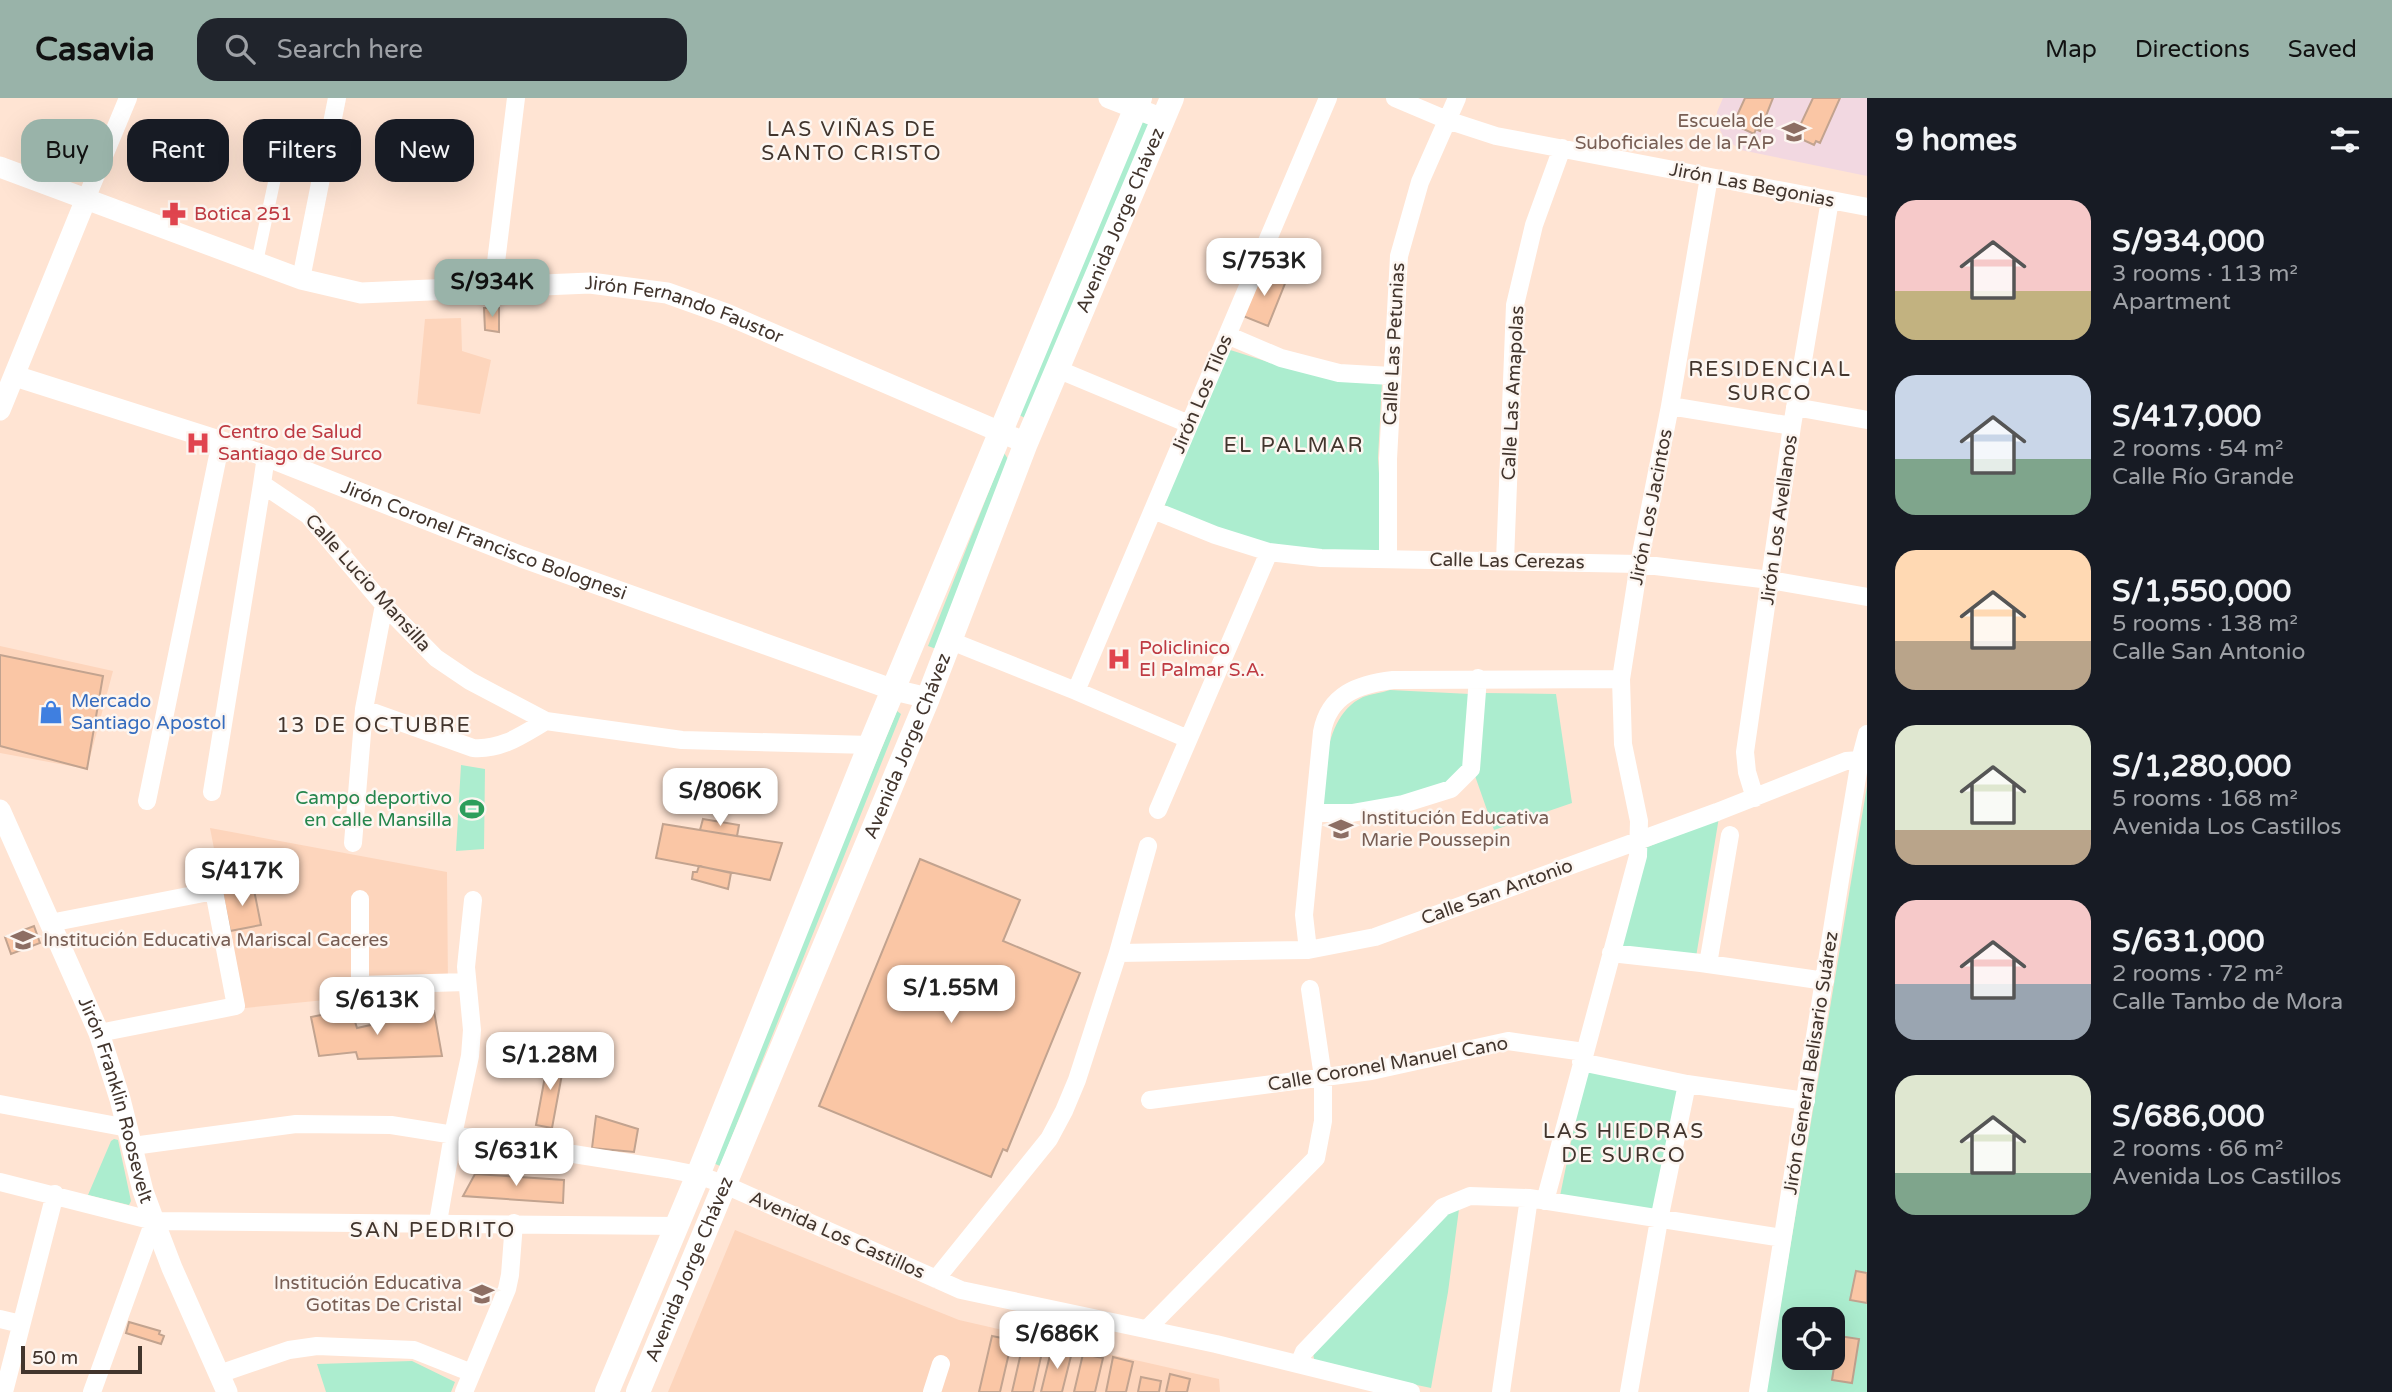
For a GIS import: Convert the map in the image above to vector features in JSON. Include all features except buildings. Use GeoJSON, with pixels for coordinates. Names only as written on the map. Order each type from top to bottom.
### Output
{"type":"FeatureCollection","features":[{"type":"Feature","properties":{"kind":"main road","name":"Avenida Jorge Chávez"},"geometry":{"type":"LineString","coordinates":[[607,1392],[698,1175],[870,744],[1138,103]]}},
{"type":"Feature","properties":{"kind":"main road","name":"Avenida Jorge Chávez"},"geometry":{"type":"LineString","coordinates":[[638,1392],[928,698],[1026,443],[1167,109]]}},
{"type":"Feature","properties":{"kind":"street"},"geometry":{"type":"LineString","coordinates":[[0,410],[7,374],[128,98]]}},
{"type":"Feature","properties":{"kind":"street"},"geometry":{"type":"LineString","coordinates":[[301,279],[337,98]]}},
{"type":"Feature","properties":{"kind":"street"},"geometry":{"type":"LineString","coordinates":[[493,286],[516,98]]}},
{"type":"Feature","properties":{"kind":"street"},"geometry":{"type":"LineString","coordinates":[[1109,98],[1167,109]]}},
{"type":"Feature","properties":{"kind":"street","name":"Jirón Los Tilos"},"geometry":{"type":"LineString","coordinates":[[1076,691],[1328,98]]}},
{"type":"Feature","properties":{"kind":"street","name":"Jirón Las Begonias"},"geometry":{"type":"LineString","coordinates":[[1395,98],[1447,121],[1496,136],[1867,207]]}},
{"type":"Feature","properties":{"kind":"street","name":"Calle Las Petunias"},"geometry":{"type":"LineString","coordinates":[[1388,559],[1391,376],[1399,256],[1420,182],[1457,98]]}},
{"type":"Feature","properties":{"kind":"street","name":"Calle Las Amapolas"},"geometry":{"type":"LineString","coordinates":[[1505,561],[1515,305],[1534,225],[1562,148]]}},
{"type":"Feature","properties":{"kind":"street","name":"Jirón Fernando Faustor"},"geometry":{"type":"LineString","coordinates":[[0,167],[301,279],[361,293],[590,283],[667,293],[726,314],[1026,443]]}},
{"type":"Feature","properties":{"kind":"street","name":"Jirón Los Jacintos"},"geometry":{"type":"LineString","coordinates":[[1501,1392],[1537,1199],[1582,1057],[1638,856],[1639,821],[1623,744],[1621,679],[1639,564],[1670,406],[1709,177]]}},
{"type":"Feature","properties":{"kind":"street"},"geometry":{"type":"LineString","coordinates":[[257,262],[274,182]]}},
{"type":"Feature","properties":{"kind":"street","name":"Jirón Los Avellanos"},"geometry":{"type":"LineString","coordinates":[[1755,798],[1747,772],[1745,752],[1792,426],[1830,200]]}},
{"type":"Feature","properties":{"kind":"street"},"geometry":{"type":"LineString","coordinates":[[1227,335],[1281,358],[1339,373],[1391,376]]}},
{"type":"Feature","properties":{"kind":"street"},"geometry":{"type":"LineString","coordinates":[[1057,369],[1189,425]]}},
{"type":"Feature","properties":{"kind":"street","name":"Jirón Coronel Francisco Bolognesi"},"geometry":{"type":"LineString","coordinates":[[7,374],[266,456],[522,557],[894,690],[928,698]]}},
{"type":"Feature","properties":{"kind":"street"},"geometry":{"type":"LineString","coordinates":[[1670,406],[1792,426]]}},
{"type":"Feature","properties":{"kind":"street"},"geometry":{"type":"LineString","coordinates":[[1796,407],[1867,420]]}},
{"type":"Feature","properties":{"kind":"street"},"geometry":{"type":"LineString","coordinates":[[147,801],[221,442]]}},
{"type":"Feature","properties":{"kind":"street"},"geometry":{"type":"LineString","coordinates":[[212,792],[266,456]]}},
{"type":"Feature","properties":{"kind":"street","name":"Calle Lucio Mansilla"},"geometry":{"type":"LineString","coordinates":[[262,484],[308,515],[384,605],[441,662],[470,681],[546,721],[682,740],[870,744]]}},
{"type":"Feature","properties":{"kind":"street","name":"Calle Las Cerezas"},"geometry":{"type":"LineString","coordinates":[[1153,510],[1215,536],[1269,552],[1321,558],[1639,564],[1770,580],[1867,597]]}},
{"type":"Feature","properties":{"kind":"street"},"geometry":{"type":"LineString","coordinates":[[1158,810],[1269,552]]}},
{"type":"Feature","properties":{"kind":"street"},"geometry":{"type":"LineString","coordinates":[[352,843],[364,709],[384,605]]}},
{"type":"Feature","properties":{"kind":"street"},"geometry":{"type":"LineString","coordinates":[[951,641],[1188,739]]}},
{"type":"Feature","properties":{"kind":"street"},"geometry":{"type":"LineString","coordinates":[[1314,813],[1352,813],[1403,804],[1451,789],[1471,769],[1478,678]]}},
{"type":"Feature","properties":{"kind":"street"},"geometry":{"type":"LineString","coordinates":[[1308,950],[1304,915],[1323,723],[1337,700],[1352,690],[1374,682],[1393,680],[1621,679]]}},
{"type":"Feature","properties":{"kind":"street"},"geometry":{"type":"LineString","coordinates":[[364,709],[474,748],[489,749],[505,745],[546,721]]}},
{"type":"Feature","properties":{"kind":"street","name":"Jirón General Belisario Suárez"},"geometry":{"type":"LineString","coordinates":[[1758,1392],[1860,760],[1867,734]]}},
{"type":"Feature","properties":{"kind":"street","name":"Calle San Antonio"},"geometry":{"type":"LineString","coordinates":[[1118,953],[1308,950],[1375,937],[1755,798],[1846,761],[1860,760]]}},
{"type":"Feature","properties":{"kind":"street","name":"Jirón Franklin Roosevelt"},"geometry":{"type":"LineString","coordinates":[[0,810],[99,1033],[143,1191],[172,1268],[223,1383]]}},
{"type":"Feature","properties":{"kind":"street"},"geometry":{"type":"LineString","coordinates":[[1708,964],[1730,835]]}},
{"type":"Feature","properties":{"kind":"street"},"geometry":{"type":"LineString","coordinates":[[936,1279],[1049,1139],[1064,1111],[1077,1080],[1118,953],[1148,846]]}},
{"type":"Feature","properties":{"kind":"street"},"geometry":{"type":"LineString","coordinates":[[50,923],[214,891],[236,1006],[99,1033]]}},
{"type":"Feature","properties":{"kind":"street"},"geometry":{"type":"LineString","coordinates":[[360,899],[360,985],[467,982]]}},
{"type":"Feature","properties":{"kind":"street"},"geometry":{"type":"LineString","coordinates":[[438,1222],[470,1056],[472,1030],[466,967],[473,900]]}},
{"type":"Feature","properties":{"kind":"street"},"geometry":{"type":"LineString","coordinates":[[1611,953],[1825,981]]}},
{"type":"Feature","properties":{"kind":"street"},"geometry":{"type":"LineString","coordinates":[[1147,1329],[1316,1158],[1323,1121],[1323,1077],[1310,989]]}},
{"type":"Feature","properties":{"kind":"street","name":"Calle Coronel Manuel Cano"},"geometry":{"type":"LineString","coordinates":[[1150,1100],[1371,1071],[1508,1041],[1687,1084],[1806,1101]]}},
{"type":"Feature","properties":{"kind":"street"},"geometry":{"type":"LineString","coordinates":[[1629,1392],[1659,1220],[1687,1084]]}},
{"type":"Feature","properties":{"kind":"street","name":"Avenida Los Castillos"},"geometry":{"type":"LineString","coordinates":[[0,1104],[130,1137],[296,1124],[391,1125],[698,1175],[961,1290],[1147,1329],[1411,1392]]}},
{"type":"Feature","properties":{"kind":"street"},"geometry":{"type":"LineString","coordinates":[[0,1182],[154,1221],[677,1226]]}},
{"type":"Feature","properties":{"kind":"street"},"geometry":{"type":"LineString","coordinates":[[4,1392],[55,1194]]}},
{"type":"Feature","properties":{"kind":"street"},"geometry":{"type":"LineString","coordinates":[[1299,1364],[1304,1352],[1443,1207],[1470,1196],[1537,1199],[1782,1238]]}},
{"type":"Feature","properties":{"kind":"street"},"geometry":{"type":"LineString","coordinates":[[93,1392],[154,1221]]}},
{"type":"Feature","properties":{"kind":"street"},"geometry":{"type":"LineString","coordinates":[[464,1392],[507,1289],[514,1223]]}},
{"type":"Feature","properties":{"kind":"street"},"geometry":{"type":"LineString","coordinates":[[0,1319],[21,1324]]}},
{"type":"Feature","properties":{"kind":"street"},"geometry":{"type":"LineString","coordinates":[[223,1383],[289,1350],[317,1346],[356,1350],[414,1350],[472,1373]]}},
{"type":"Feature","properties":{"kind":"street"},"geometry":{"type":"LineString","coordinates":[[932,1392],[941,1364]]}},
{"type":"Feature","properties":{"kind":"shaded area","name":"Escuela de Suboficiales de la FAP"},"geometry":{"type":"Polygon","coordinates":[[[1723,98],[1867,98],[1867,176],[1741,150],[1724,138],[1718,126],[1717,112],[1723,98]]]}},
{"type":"Feature","properties":{"kind":"shaded area"},"geometry":{"type":"Polygon","coordinates":[[[461,318],[462,351],[491,360],[480,414],[417,404],[425,319],[461,318]]]}},
{"type":"Feature","properties":{"kind":"shaded area","name":"Mercado Santiago Apostol"},"geometry":{"type":"Polygon","coordinates":[[[0,646],[113,671],[87,769],[0,753],[0,646]]]}},
{"type":"Feature","properties":{"kind":"shaded area"},"geometry":{"type":"Polygon","coordinates":[[[210,828],[447,872],[448,988],[245,1008],[210,828]]]}},
{"type":"Feature","properties":{"kind":"shaded area"},"geometry":{"type":"Polygon","coordinates":[[[735,1230],[959,1320],[1219,1379],[1220,1392],[668,1392],[735,1230]]]}},
{"type":"Feature","properties":{"kind":"green space"},"geometry":{"type":"Polygon","coordinates":[[[1142,122],[1150,125],[1027,419],[1019,415],[1142,122]]]}},
{"type":"Feature","properties":{"kind":"green space"},"geometry":{"type":"Polygon","coordinates":[[[1224,348],[1287,368],[1382,382],[1378,458],[1384,552],[1321,553],[1258,544],[1167,508],[1163,501],[1224,348]]]}},
{"type":"Feature","properties":{"kind":"green space"},"geometry":{"type":"Polygon","coordinates":[[[1004,453],[1012,465],[939,650],[928,646],[1004,453]]]}},
{"type":"Feature","properties":{"kind":"green space"},"geometry":{"type":"Polygon","coordinates":[[[1390,690],[1470,694],[1467,762],[1450,782],[1363,807],[1320,806],[1329,745],[1341,717],[1350,705],[1363,697],[1390,690]]]}},
{"type":"Feature","properties":{"kind":"green space"},"geometry":{"type":"Polygon","coordinates":[[[1483,693],[1556,694],[1572,803],[1494,830],[1474,773],[1483,693]]]}},
{"type":"Feature","properties":{"kind":"green space"},"geometry":{"type":"Polygon","coordinates":[[[897,711],[901,714],[720,1166],[711,1162],[897,711]]]}},
{"type":"Feature","properties":{"kind":"green space","name":"Campo deportivo en calle Mansilla"},"geometry":{"type":"Polygon","coordinates":[[[461,765],[485,769],[484,849],[456,851],[461,765]]]}},
{"type":"Feature","properties":{"kind":"green space"},"geometry":{"type":"Polygon","coordinates":[[[1867,786],[1867,1392],[1766,1392],[1867,786]]]}},
{"type":"Feature","properties":{"kind":"green space"},"geometry":{"type":"Polygon","coordinates":[[[1719,817],[1696,957],[1616,950],[1643,849],[1719,817]]]}},
{"type":"Feature","properties":{"kind":"green space"},"geometry":{"type":"Polygon","coordinates":[[[1586,1068],[1683,1088],[1657,1215],[1560,1196],[1586,1068]]]}},
{"type":"Feature","properties":{"kind":"green space"},"geometry":{"type":"Polygon","coordinates":[[[114,1139],[118,1140],[131,1201],[129,1205],[88,1195],[114,1139]]]}},
{"type":"Feature","properties":{"kind":"green space"},"geometry":{"type":"Polygon","coordinates":[[[1459,1209],[1431,1388],[1318,1364],[1313,1353],[1441,1217],[1459,1209]]]}},
{"type":"Feature","properties":{"kind":"green space"},"geometry":{"type":"Polygon","coordinates":[[[412,1361],[455,1382],[451,1392],[326,1392],[317,1364],[412,1361]]]}},
{"type":"Feature","properties":{"kind":"place","name":"Escuela de Suboficiales de la FAP"},"geometry":{"type":"Point","coordinates":[1794,132]}},
{"type":"Feature","properties":{"kind":"place","name":"Botica 251"},"geometry":{"type":"Point","coordinates":[174,214]}},
{"type":"Feature","properties":{"kind":"place","name":"Centro de Salud Santiago de Surco"},"geometry":{"type":"Point","coordinates":[198,443]}},
{"type":"Feature","properties":{"kind":"place","name":"Policlinico El Palmar S.A."},"geometry":{"type":"Point","coordinates":[1119,659]}},
{"type":"Feature","properties":{"kind":"place","name":"Mercado Santiago Apostol"},"geometry":{"type":"Point","coordinates":[51,712]}},
{"type":"Feature","properties":{"kind":"place","name":"Campo deportivo en calle Mansilla"},"geometry":{"type":"Point","coordinates":[472,809]}},
{"type":"Feature","properties":{"kind":"place","name":"Institución Educativa Marie Poussepin"},"geometry":{"type":"Point","coordinates":[1341,829]}},
{"type":"Feature","properties":{"kind":"place","name":"Institución Educativa Mariscal Caceres"},"geometry":{"type":"Point","coordinates":[23,940]}},
{"type":"Feature","properties":{"kind":"place","name":"Institución Educativa Gotitas De Cristal"},"geometry":{"type":"Point","coordinates":[482,1294]}},
{"type":"Feature","properties":{"kind":"district","name":"LAS VIÑAS DE SANTO CRISTO"},"geometry":{"type":"Point","coordinates":[852,141]}},
{"type":"Feature","properties":{"kind":"district","name":"RESIDENCIAL SURCO"},"geometry":{"type":"Point","coordinates":[1770,381]}},
{"type":"Feature","properties":{"kind":"district","name":"EL PALMAR"},"geometry":{"type":"Point","coordinates":[1294,445]}},
{"type":"Feature","properties":{"kind":"district","name":"13 DE OCTUBRE"},"geometry":{"type":"Point","coordinates":[374,725]}},
{"type":"Feature","properties":{"kind":"district","name":"LAS HIEDRAS DE SURCO"},"geometry":{"type":"Point","coordinates":[1624,1143]}},
{"type":"Feature","properties":{"kind":"district","name":"SAN PEDRITO"},"geometry":{"type":"Point","coordinates":[433,1230]}}]}
